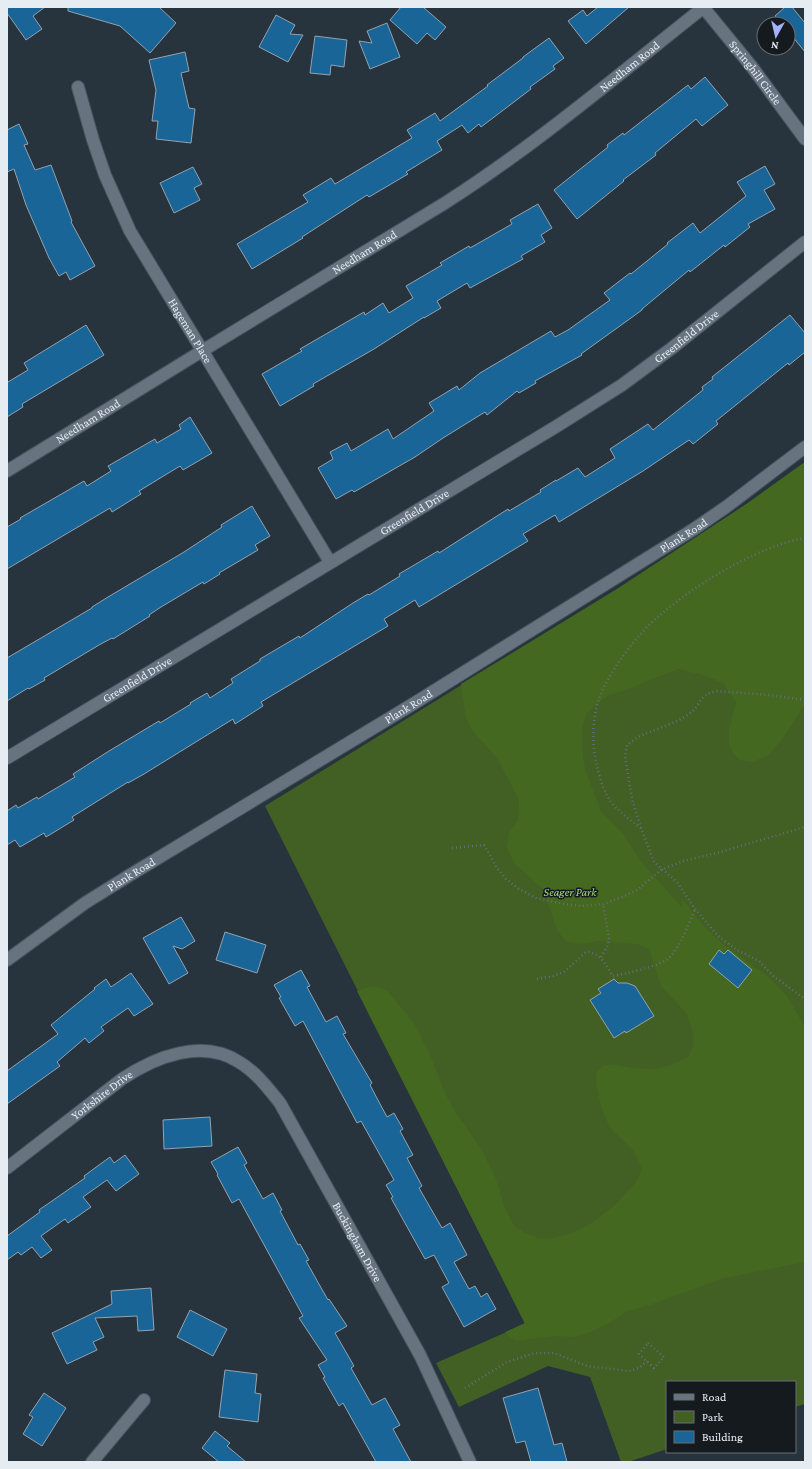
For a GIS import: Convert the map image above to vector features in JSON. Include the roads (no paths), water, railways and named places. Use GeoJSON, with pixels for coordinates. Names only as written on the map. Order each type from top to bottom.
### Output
{"type":"FeatureCollection","features":[{"type":"Feature","properties":{"kind":"street","name":"Springhill Circle"},"geometry":{"type":"LineString","coordinates":[[704,7],[752,67],[805,139]]}},
{"type":"Feature","properties":{"kind":"street","name":"Needham Road"},"geometry":{"type":"LineString","coordinates":[[7,471],[446,203],[484,178],[543,134],[704,7]]}},
{"type":"Feature","properties":{"kind":"street","name":"Hageman Place"},"geometry":{"type":"LineString","coordinates":[[78,87],[93,140],[105,175],[130,231],[330,562]]}},
{"type":"Feature","properties":{"kind":"street","name":"Greenfield Drive"},"geometry":{"type":"LineString","coordinates":[[7,758],[557,426],[622,385],[672,348],[805,242]]}},
{"type":"Feature","properties":{"kind":"street","name":"Plank Road"},"geometry":{"type":"LineString","coordinates":[[7,960],[85,903],[413,704],[694,529],[726,507],[805,447]]}},
{"type":"Feature","properties":{"kind":"street","name":"Yorkshire Drive"},"geometry":{"type":"LineString","coordinates":[[7,1168],[135,1070],[155,1060],[184,1052],[211,1052]]}},
{"type":"Feature","properties":{"kind":"street","name":"Buckingham Drive"},"geometry":{"type":"LineString","coordinates":[[211,1052],[238,1061],[249,1069],[280,1103],[420,1355],[470,1462]]}},
{"type":"Feature","properties":{"kind":"street"},"geometry":{"type":"LineString","coordinates":[[92,1462],[144,1400]]}},
{"type":"Feature","properties":{"kind":"park label","name":"Seager Park"},"geometry":{"type":"Point","coordinates":[570,892]}}]}
